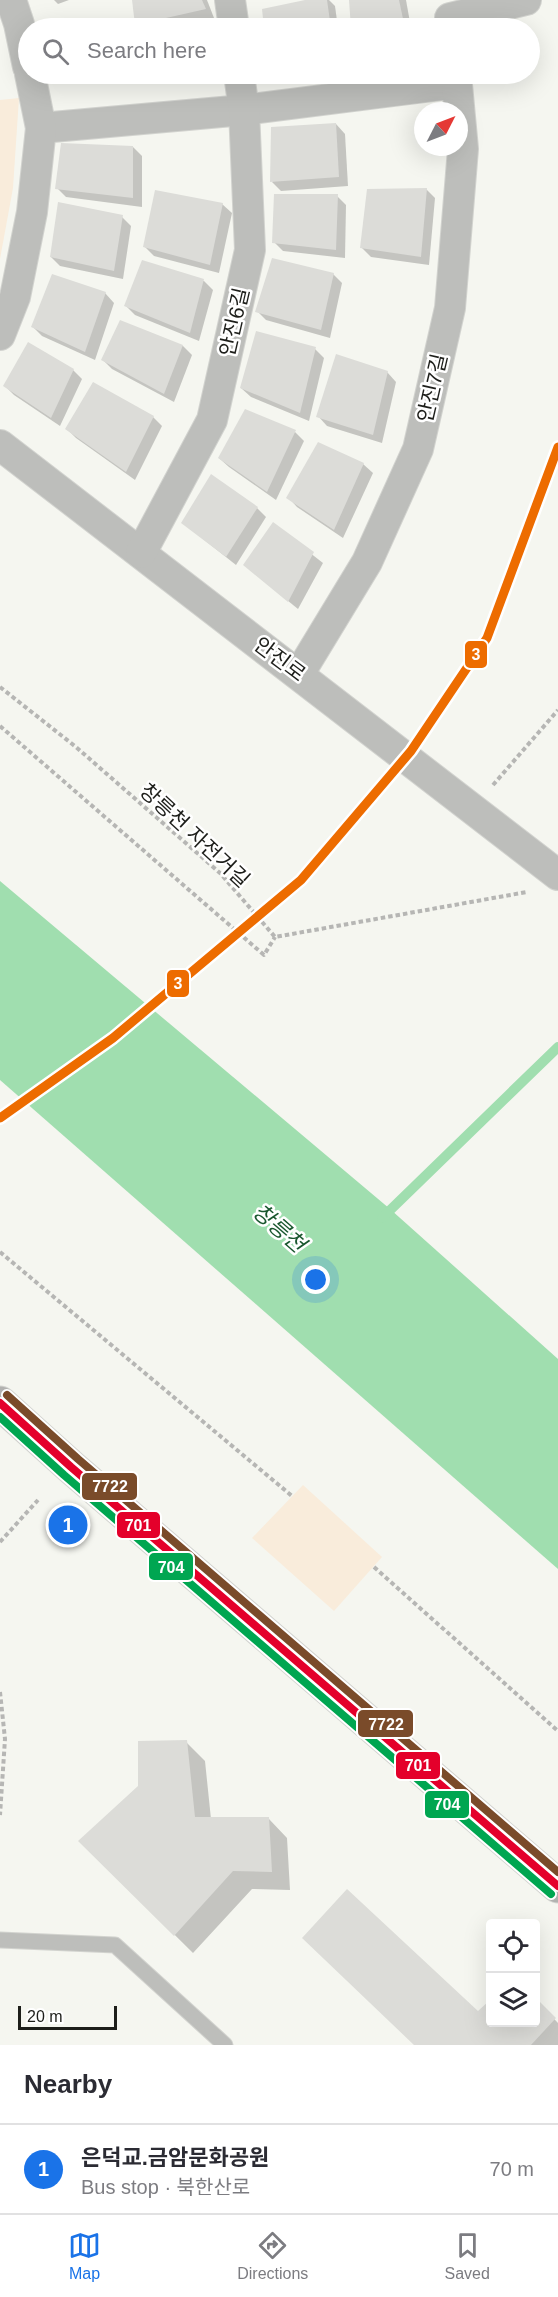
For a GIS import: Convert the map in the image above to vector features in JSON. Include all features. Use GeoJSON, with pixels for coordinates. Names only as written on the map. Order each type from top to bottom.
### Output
{"type":"FeatureCollection","features":[{"type":"Feature","properties":{"kind":"main road"},"geometry":{"type":"LineString","coordinates":[[0,1403],[71,1467],[558,1887]]}},
{"type":"Feature","properties":{"kind":"street"},"geometry":{"type":"LineString","coordinates":[[11,0],[18,19]]}},
{"type":"Feature","properties":{"kind":"street"},"geometry":{"type":"LineString","coordinates":[[230,0],[233,18]]}},
{"type":"Feature","properties":{"kind":"street"},"geometry":{"type":"LineString","coordinates":[[448,16],[526,0]]}},
{"type":"Feature","properties":{"kind":"street"},"geometry":{"type":"LineString","coordinates":[[0,335],[15,297],[30,223],[41,128],[32,84]]}},
{"type":"Feature","properties":{"kind":"street","name":"안진6길"},"geometry":{"type":"LineString","coordinates":[[141,553],[212,420],[250,250],[244,110],[240,84]]}},
{"type":"Feature","properties":{"kind":"street"},"geometry":{"type":"LineString","coordinates":[[41,128],[244,110],[417,84]]}},
{"type":"Feature","properties":{"kind":"street","name":"안진7길"},"geometry":{"type":"LineString","coordinates":[[299,674],[367,562],[418,449],[450,308],[463,149],[458,84]]}},
{"type":"Feature","properties":{"kind":"street","name":"안진로"},"geometry":{"type":"LineString","coordinates":[[0,445],[558,874]]}},
{"type":"Feature","properties":{"kind":"lane"},"geometry":{"type":"LineString","coordinates":[[0,1940],[115,1945],[225,2045]]}},
{"type":"Feature","properties":{"kind":"path","name":"창릉천 자전거길"},"geometry":{"type":"LineString","coordinates":[[0,687],[76,747],[220,873],[275,937]]}},
{"type":"Feature","properties":{"kind":"path"},"geometry":{"type":"LineString","coordinates":[[490,789],[558,711]]}},
{"type":"Feature","properties":{"kind":"path"},"geometry":{"type":"LineString","coordinates":[[0,726],[264,956],[275,937],[530,892]]}},
{"type":"Feature","properties":{"kind":"path"},"geometry":{"type":"LineString","coordinates":[[0,1252],[292,1496]]}},
{"type":"Feature","properties":{"kind":"path"},"geometry":{"type":"LineString","coordinates":[[0,1542],[38,1500]]}},
{"type":"Feature","properties":{"kind":"path"},"geometry":{"type":"LineString","coordinates":[[374,1567],[558,1731]]}},
{"type":"Feature","properties":{"kind":"path"},"geometry":{"type":"LineString","coordinates":[[0,1692],[5,1739],[0,1815]]}},
{"type":"Feature","properties":{"kind":"shaded area"},"geometry":{"type":"Polygon","coordinates":[[[19,98],[13,188],[0,259],[0,100],[19,98]]]}},
{"type":"Feature","properties":{"kind":"shaded area"},"geometry":{"type":"Polygon","coordinates":[[[303,1485],[382,1557],[334,1611],[252,1538],[303,1485]]]}},
{"type":"Feature","properties":{"kind":"water","name":"창릉천"},"geometry":{"type":"Polygon","coordinates":[[[0,881],[390,1209],[558,1359],[558,1569],[0,1080],[0,881]]]}},
{"type":"Feature","properties":{"kind":"building"},"geometry":{"type":"Polygon","coordinates":[[[132,0],[202,0],[206,9],[166,18],[134,18],[132,0]]]}},
{"type":"Feature","properties":{"kind":"building"},"geometry":{"type":"Polygon","coordinates":[[[305,0],[327,0],[330,18],[263,18],[262,9],[305,0]]]}},
{"type":"Feature","properties":{"kind":"building"},"geometry":{"type":"Polygon","coordinates":[[[349,0],[399,0],[403,18],[350,18],[349,0]]]}},
{"type":"Feature","properties":{"kind":"building"},"geometry":{"type":"Polygon","coordinates":[[[336,123],[339,177],[270,182],[271,127],[336,123]]]}},
{"type":"Feature","properties":{"kind":"building"},"geometry":{"type":"Polygon","coordinates":[[[61,143],[133,146],[133,198],[55,189],[61,143]]]}},
{"type":"Feature","properties":{"kind":"building"},"geometry":{"type":"Polygon","coordinates":[[[427,188],[421,257],[360,248],[367,189],[427,188]]]}},
{"type":"Feature","properties":{"kind":"building"},"geometry":{"type":"Polygon","coordinates":[[[155,190],[223,203],[210,265],[143,247],[155,190]]]}},
{"type":"Feature","properties":{"kind":"building"},"geometry":{"type":"Polygon","coordinates":[[[274,194],[338,194],[336,250],[272,243],[274,194]]]}},
{"type":"Feature","properties":{"kind":"building"},"geometry":{"type":"Polygon","coordinates":[[[58,202],[123,215],[114,271],[50,257],[58,202]]]}},
{"type":"Feature","properties":{"kind":"building"},"geometry":{"type":"Polygon","coordinates":[[[272,258],[334,273],[321,330],[255,312],[272,258]]]}},
{"type":"Feature","properties":{"kind":"building"},"geometry":{"type":"Polygon","coordinates":[[[142,260],[204,279],[190,333],[124,306],[142,260]]]}},
{"type":"Feature","properties":{"kind":"building"},"geometry":{"type":"Polygon","coordinates":[[[52,274],[106,292],[85,352],[31,327],[52,274]]]}},
{"type":"Feature","properties":{"kind":"building"},"geometry":{"type":"Polygon","coordinates":[[[120,320],[183,345],[164,394],[101,360],[120,320]]]}},
{"type":"Feature","properties":{"kind":"building"},"geometry":{"type":"Polygon","coordinates":[[[256,331],[316,347],[300,413],[240,388],[256,331]]]}},
{"type":"Feature","properties":{"kind":"building"},"geometry":{"type":"Polygon","coordinates":[[[28,342],[74,369],[51,418],[3,386],[28,342]]]}},
{"type":"Feature","properties":{"kind":"building"},"geometry":{"type":"Polygon","coordinates":[[[336,354],[388,371],[373,435],[316,417],[336,354]]]}},
{"type":"Feature","properties":{"kind":"building"},"geometry":{"type":"Polygon","coordinates":[[[93,382],[154,416],[126,472],[65,429],[93,382]]]}},
{"type":"Feature","properties":{"kind":"building"},"geometry":{"type":"Polygon","coordinates":[[[245,409],[296,430],[267,492],[218,458],[245,409]]]}},
{"type":"Feature","properties":{"kind":"building"},"geometry":{"type":"Polygon","coordinates":[[[318,442],[364,463],[334,530],[286,498],[318,442]]]}},
{"type":"Feature","properties":{"kind":"building"},"geometry":{"type":"Polygon","coordinates":[[[211,474],[258,507],[226,557],[181,523],[211,474]]]}},
{"type":"Feature","properties":{"kind":"building"},"geometry":{"type":"Polygon","coordinates":[[[273,522],[314,552],[288,602],[243,565],[273,522]]]}},
{"type":"Feature","properties":{"kind":"building"},"geometry":{"type":"Polygon","coordinates":[[[187,1740],[195,1817],[269,1817],[272,1872],[233,1871],[174,1936],[78,1841],[138,1786],[138,1741],[187,1740]]]}},
{"type":"Feature","properties":{"kind":"building"},"geometry":{"type":"Polygon","coordinates":[[[347,1889],[478,2011],[486,2004],[486,2027],[540,2027],[540,2002],[556,2018],[531,2045],[414,2045],[302,1938],[347,1889]]]}},
{"type":"Feature","properties":{"kind":"waterway"},"geometry":{"type":"LineString","coordinates":[[382,1218],[558,1047]]}},
{"type":"Feature","properties":{"kind":"transit line","name":"3"},"geometry":{"type":"LineString","coordinates":[[0,1118],[113,1038],[301,880],[411,751],[487,638],[558,447]]}},
{"type":"Feature","properties":{"kind":"transit line","name":"7722"},"geometry":{"type":"LineString","coordinates":[[7,1395],[78,1459],[558,1872]]}},
{"type":"Feature","properties":{"kind":"transit line","name":"701"},"geometry":{"type":"LineString","coordinates":[[0,1403],[71,1467],[558,1886]]}},
{"type":"Feature","properties":{"kind":"transit line","name":"704"},"geometry":{"type":"LineString","coordinates":[[0,1417],[64,1475],[551,1894]]}},
{"type":"Feature","properties":{"kind":"place","name":"은덕교.금암문화공원"},"geometry":{"type":"Point","coordinates":[68,1525]}}]}
